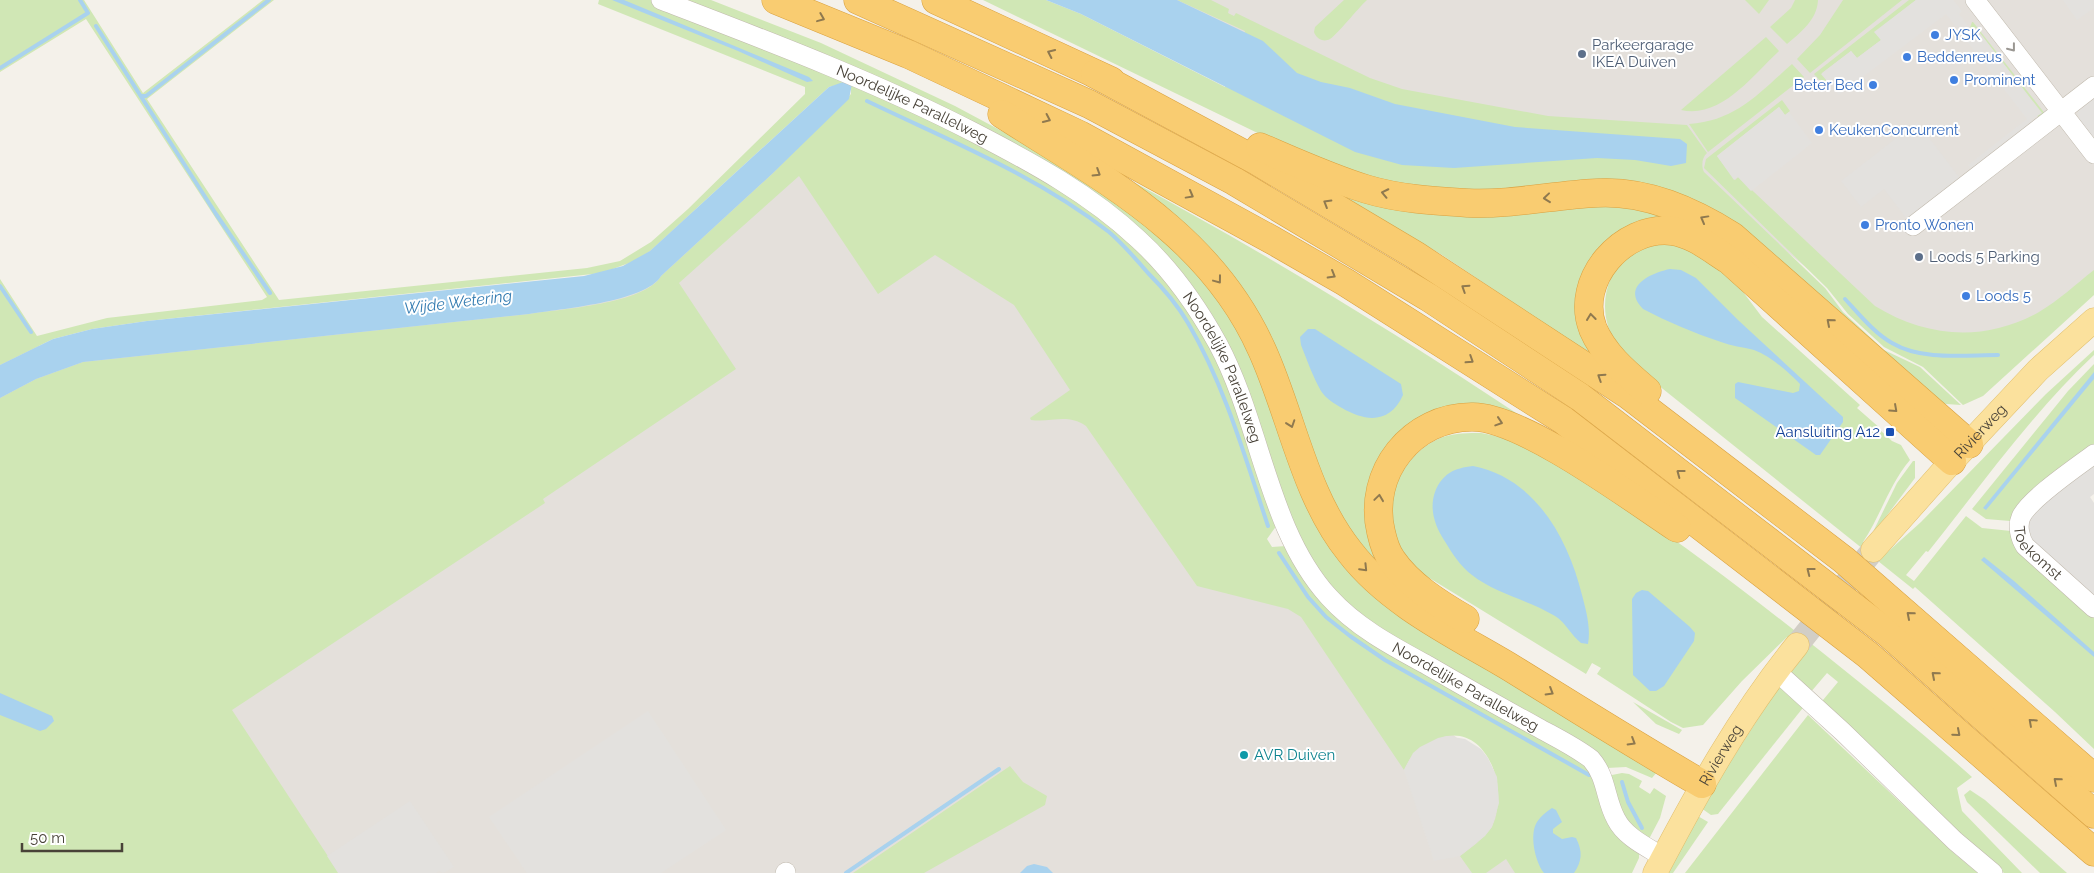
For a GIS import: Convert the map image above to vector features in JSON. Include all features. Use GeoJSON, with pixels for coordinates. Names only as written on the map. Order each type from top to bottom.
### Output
{"type":"FeatureCollection","features":[{"type":"Feature","properties":{"kind":"highway"},"geometry":{"type":"LineString","coordinates":[[776,0],[908,54],[1088,140],[1274,241],[1439,340],[1563,420],[1868,654],[2094,852]]}},
{"type":"Feature","properties":{"kind":"highway"},"geometry":{"type":"LineString","coordinates":[[858,0],[1089,104],[1234,181],[1428,297],[1580,397],[1889,634],[2094,814]]}},
{"type":"Feature","properties":{"kind":"highway"},"geometry":{"type":"LineString","coordinates":[[936,0],[1095,74],[1327,176],[1368,190],[1432,200],[1471,203],[1516,201],[1599,192],[1633,196],[1672,204],[1701,217],[1732,236],[1960,453]]}},
{"type":"Feature","properties":{"kind":"highway"},"geometry":{"type":"LineString","coordinates":[[908,54],[1101,175],[1149,210],[1188,243],[1241,311],[1261,347],[1278,387],[1323,509],[1350,553],[1377,582],[1438,624],[1707,776]]}},
{"type":"Feature","properties":{"kind":"highway"},"geometry":{"type":"LineString","coordinates":[[1095,74],[1257,161],[1415,255],[1627,394],[1795,520]]}},
{"type":"Feature","properties":{"kind":"highway"},"geometry":{"type":"LineString","coordinates":[[1960,453],[1721,255],[1688,235],[1657,231],[1628,241],[1613,252],[1603,264],[1590,294],[1592,327],[1600,344],[1625,371],[1795,520],[1903,609],[2094,778]]}},
{"type":"Feature","properties":{"kind":"highway"},"geometry":{"type":"LineString","coordinates":[[1707,776],[1445,607],[1403,573],[1391,558],[1378,521],[1378,502],[1386,471],[1401,448],[1431,426],[1450,419],[1473,417],[1506,424],[1534,437],[1615,487],[1868,654]]}},
{"type":"Feature","properties":{"kind":"main road","name":"Rivierweg"},"geometry":{"type":"LineString","coordinates":[[1873,550],[2038,370],[2094,320]]}},
{"type":"Feature","properties":{"kind":"main road","name":"Rivierweg"},"geometry":{"type":"LineString","coordinates":[[1660,865],[1707,776],[1776,671],[1797,645]]}},
{"type":"Feature","properties":{"kind":"street","name":"Noordelijke Parallelweg"},"geometry":{"type":"LineString","coordinates":[[662,0],[820,61],[917,104],[1053,175],[1082,194],[1139,240],[1164,266],[1189,298],[1218,344],[1245,402],[1289,535],[1314,579],[1324,592],[1347,615],[1386,642],[1591,759],[1601,774],[1615,818],[1621,827],[1660,865]]}},
{"type":"Feature","properties":{"kind":"street"},"geometry":{"type":"LineString","coordinates":[[1975,0],[2051,120],[2094,154]]}},
{"type":"Feature","properties":{"kind":"street"},"geometry":{"type":"LineString","coordinates":[[1913,226],[2094,86]]}},
{"type":"Feature","properties":{"kind":"street","name":"Toekomst"},"geometry":{"type":"LineString","coordinates":[[2094,454],[2026,508],[2019,526],[2025,546],[2094,608]]}},
{"type":"Feature","properties":{"kind":"street"},"geometry":{"type":"LineString","coordinates":[[1776,671],[1857,745],[1955,841],[1993,873]]}},
{"type":"Feature","properties":{"kind":"shaded area"},"geometry":{"type":"Polygon","coordinates":[[[1099,0],[2094,0],[2094,280],[1998,355],[1922,354],[1845,299],[1670,157],[1359,123],[1099,0]]]}},
{"type":"Feature","properties":{"kind":"shaded area"},"geometry":{"type":"Polygon","coordinates":[[[1916,0],[1953,0],[1962,11],[1959,14],[1972,31],[1976,28],[2042,113],[2031,120],[2036,126],[1974,173],[1968,165],[2027,119],[1946,14],[1839,95],[1821,74],[1851,51],[1857,58],[1881,40],[1874,32],[1916,0]]]}},
{"type":"Feature","properties":{"kind":"shaded area"},"geometry":{"type":"Polygon","coordinates":[[[2063,0],[2094,0],[2094,8],[2077,20],[2063,0]]]}},
{"type":"Feature","properties":{"kind":"shaded area"},"geometry":{"type":"Polygon","coordinates":[[[2094,94],[2094,141],[2079,121],[2078,112],[2079,106],[2094,94]]]}},
{"type":"Feature","properties":{"kind":"shaded area"},"geometry":{"type":"Polygon","coordinates":[[[1779,107],[1785,115],[1789,112],[1812,143],[1751,191],[1738,177],[1734,180],[1717,156],[1779,107]]]}},
{"type":"Feature","properties":{"kind":"shaded area"},"geometry":{"type":"Polygon","coordinates":[[[825,109],[856,128],[1260,562],[1608,873],[0,873],[0,286],[47,357],[599,285],[825,109]]]}},
{"type":"Feature","properties":{"kind":"shaded area"},"geometry":{"type":"Polygon","coordinates":[[[1917,122],[1962,181],[1909,222],[1884,189],[1861,207],[1841,181],[1917,122]]]}},
{"type":"Feature","properties":{"kind":"shaded area"},"geometry":{"type":"Polygon","coordinates":[[[2094,462],[2094,494],[2090,497],[2094,503],[2094,599],[2030,539],[2028,523],[2030,516],[2094,462]]]}},
{"type":"Feature","properties":{"kind":"shaded area"},"geometry":{"type":"Polygon","coordinates":[[[648,711],[726,830],[661,873],[527,873],[489,817],[648,711]]]}},
{"type":"Feature","properties":{"kind":"shaded area"},"geometry":{"type":"Polygon","coordinates":[[[1447,736],[1465,739],[1481,749],[1488,758],[1497,777],[1499,803],[1492,827],[1485,836],[1460,856],[1434,861],[1404,770],[1413,753],[1420,747],[1438,738],[1447,736]]]}},
{"type":"Feature","properties":{"kind":"shaded area"},"geometry":{"type":"Polygon","coordinates":[[[410,801],[454,867],[443,873],[439,871],[436,873],[338,873],[327,856],[410,801]]]}},
{"type":"Feature","properties":{"kind":"green space"},"geometry":{"type":"Polygon","coordinates":[[[0,0],[84,0],[143,93],[263,0],[274,0],[147,99],[279,300],[587,268],[620,261],[651,242],[688,209],[805,94],[805,87],[598,4],[599,0],[651,0],[816,62],[1033,168],[1135,240],[1214,344],[1277,525],[1267,539],[1272,547],[1286,546],[1315,587],[1581,756],[1639,852],[1639,858],[1632,873],[1515,873],[1506,859],[1486,873],[1472,873],[1460,856],[1481,840],[1491,828],[1497,812],[1498,802],[1498,791],[1493,767],[1480,747],[1471,740],[1460,736],[1445,736],[1419,750],[1409,760],[1404,770],[1301,617],[1288,609],[1197,586],[1086,426],[1066,419],[1031,420],[1030,418],[1070,390],[1014,305],[935,255],[878,294],[799,176],[679,283],[736,369],[543,499],[545,503],[232,710],[339,873],[0,873],[0,398],[36,379],[83,362],[529,314],[601,304],[638,293],[652,285],[772,174],[851,94],[851,87],[845,83],[829,87],[650,251],[637,260],[602,273],[147,321],[92,329],[53,339],[0,365],[0,279],[37,336],[107,318],[262,300],[267,297],[86,19],[0,72],[0,0]]]}},
{"type":"Feature","properties":{"kind":"green space"},"geometry":{"type":"Polygon","coordinates":[[[668,0],[711,0],[821,43],[955,106],[1028,145],[1110,193],[1197,269],[1244,336],[1317,519],[1657,772],[1652,778],[1626,767],[1607,768],[1386,639],[1312,571],[1210,326],[1074,185],[668,0]]]}},
{"type":"Feature","properties":{"kind":"green space"},"geometry":{"type":"Polygon","coordinates":[[[983,0],[1046,0],[1081,14],[1225,87],[1245,31],[1177,0],[1211,0],[1229,9],[1228,13],[1234,16],[1236,13],[1370,78],[1402,89],[1548,116],[1687,125],[1707,153],[1702,162],[1704,172],[1825,288],[1843,312],[1884,350],[1920,367],[1961,405],[1946,404],[1935,400],[1704,208],[1477,193],[1370,179],[1276,142],[983,0]]]}},
{"type":"Feature","properties":{"kind":"green space"},"geometry":{"type":"Polygon","coordinates":[[[1344,0],[1367,0],[1333,37],[1327,40],[1320,39],[1314,32],[1315,27],[1344,0]]]}},
{"type":"Feature","properties":{"kind":"green space"},"geometry":{"type":"Polygon","coordinates":[[[1745,0],[1769,0],[1759,14],[1745,0]]]}},
{"type":"Feature","properties":{"kind":"green space"},"geometry":{"type":"Polygon","coordinates":[[[1795,0],[1818,0],[1815,14],[1811,20],[1787,44],[1770,27],[1791,8],[1795,0]]]}},
{"type":"Feature","properties":{"kind":"green space"},"geometry":{"type":"Polygon","coordinates":[[[1843,0],[1902,0],[1810,73],[1797,59],[1820,35],[1843,0]]]}},
{"type":"Feature","properties":{"kind":"green space"},"geometry":{"type":"Polygon","coordinates":[[[1909,0],[1916,0],[1875,32],[1881,40],[1857,58],[1851,51],[1822,73],[1827,81],[1823,84],[1814,74],[1909,0]]]}},
{"type":"Feature","properties":{"kind":"green space"},"geometry":{"type":"Polygon","coordinates":[[[1972,22],[2046,115],[2041,118],[2037,116],[2041,113],[1976,28],[1972,31],[1970,28],[1972,22]]]}},
{"type":"Feature","properties":{"kind":"green space"},"geometry":{"type":"Polygon","coordinates":[[[1766,37],[1779,51],[1747,83],[1722,102],[1709,108],[1696,111],[1681,110],[1766,37]]]}},
{"type":"Feature","properties":{"kind":"green space"},"geometry":{"type":"Polygon","coordinates":[[[1792,64],[1804,77],[1708,152],[1689,124],[1706,122],[1734,111],[1746,104],[1792,64]]]}},
{"type":"Feature","properties":{"kind":"green space"},"geometry":{"type":"Polygon","coordinates":[[[1782,100],[1790,111],[1785,115],[1779,107],[1717,156],[1735,180],[1738,177],[1875,306],[1915,325],[1936,330],[1977,332],[2019,322],[2039,312],[2060,298],[2094,270],[2094,295],[1983,396],[1963,405],[1923,367],[1884,347],[1848,314],[1827,288],[1704,168],[1706,159],[1782,100]]]}},
{"type":"Feature","properties":{"kind":"green space"},"geometry":{"type":"Polygon","coordinates":[[[1301,171],[1331,183],[1607,199],[1695,226],[1594,270],[1612,369],[1442,255],[1301,171]]]}},
{"type":"Feature","properties":{"kind":"green space"},"geometry":{"type":"Polygon","coordinates":[[[1124,177],[1236,239],[1346,304],[1454,372],[1561,443],[1475,410],[1372,479],[1424,609],[1344,533],[1272,356],[1124,177]]]}},
{"type":"Feature","properties":{"kind":"green space"},"geometry":{"type":"Polygon","coordinates":[[[1653,243],[1683,245],[1734,280],[1762,317],[1860,405],[1857,408],[1880,430],[1892,441],[1901,445],[1910,460],[1896,480],[1863,542],[1882,557],[1921,522],[2046,394],[2094,350],[2094,355],[2071,377],[2028,425],[1928,552],[1926,551],[1906,575],[1914,581],[1966,516],[1982,528],[2011,531],[2094,616],[2094,749],[1915,587],[1913,589],[1648,377],[1618,346],[1611,335],[1607,323],[1605,310],[1608,286],[1620,263],[1629,254],[1653,243]]]}},
{"type":"Feature","properties":{"kind":"green space"},"geometry":{"type":"Polygon","coordinates":[[[2094,364],[2094,446],[2010,521],[1986,519],[1972,509],[2068,391],[2094,364]]]}},
{"type":"Feature","properties":{"kind":"green space"},"geometry":{"type":"Polygon","coordinates":[[[1481,433],[1517,443],[1534,451],[1568,469],[1616,500],[1721,574],[1880,699],[1972,777],[1957,788],[1962,811],[2022,873],[2004,873],[1818,706],[1838,682],[1827,673],[1810,693],[1791,673],[1806,652],[1787,637],[1742,681],[1703,725],[1683,728],[1597,674],[1601,668],[1592,663],[1586,674],[1418,571],[1399,545],[1392,521],[1394,491],[1400,477],[1408,464],[1429,444],[1452,435],[1481,433]]]}},
{"type":"Feature","properties":{"kind":"green space"},"geometry":{"type":"Polygon","coordinates":[[[1913,461],[1915,461],[1915,478],[1870,538],[1897,483],[1913,461]]]}},
{"type":"Feature","properties":{"kind":"green space"},"geometry":{"type":"Polygon","coordinates":[[[1783,687],[1806,704],[1718,814],[1711,815],[1701,808],[1777,689],[1783,687]]]}},
{"type":"Feature","properties":{"kind":"green space"},"geometry":{"type":"Polygon","coordinates":[[[1633,702],[1682,730],[1679,734],[1656,724],[1633,702]]]}},
{"type":"Feature","properties":{"kind":"green space"},"geometry":{"type":"Polygon","coordinates":[[[1808,715],[1955,854],[1978,873],[1685,873],[1808,715]]]}},
{"type":"Feature","properties":{"kind":"green space"},"geometry":{"type":"Polygon","coordinates":[[[1010,766],[1023,782],[1047,796],[1045,805],[924,873],[853,873],[1010,766]]]}},
{"type":"Feature","properties":{"kind":"green space"},"geometry":{"type":"Polygon","coordinates":[[[1622,773],[1629,774],[1642,781],[1639,787],[1650,794],[1654,788],[1666,796],[1660,818],[1649,839],[1627,829],[1607,776],[1622,773]]]}},
{"type":"Feature","properties":{"kind":"green space"},"geometry":{"type":"Polygon","coordinates":[[[1970,790],[1985,800],[2067,873],[2040,873],[1967,802],[1964,795],[1970,790]]]}},
{"type":"Feature","properties":{"kind":"green space"},"geometry":{"type":"Polygon","coordinates":[[[1696,815],[1708,822],[1673,873],[1665,873],[1696,815]]]}},
{"type":"Feature","properties":{"kind":"water"},"geometry":{"type":"Polygon","coordinates":[[[612,0],[624,0],[809,77],[813,81],[807,82],[738,51],[612,0]]]}},
{"type":"Feature","properties":{"kind":"water"},"geometry":{"type":"Polygon","coordinates":[[[1046,0],[1177,0],[1263,41],[1297,73],[1321,82],[1350,88],[1395,104],[1515,127],[1680,139],[1687,144],[1686,163],[1671,166],[1635,160],[1597,158],[1454,168],[1402,165],[1355,152],[1081,14],[1046,0]]]}},
{"type":"Feature","properties":{"kind":"water","name":"Wijde Wetering"},"geometry":{"type":"Polygon","coordinates":[[[846,81],[852,84],[849,99],[772,174],[652,285],[638,292],[601,303],[529,314],[83,362],[36,379],[0,398],[0,365],[53,339],[92,329],[147,321],[584,276],[623,266],[650,251],[829,87],[846,81]]]}},
{"type":"Feature","properties":{"kind":"water"},"geometry":{"type":"Polygon","coordinates":[[[1670,269],[1681,270],[1696,278],[1738,320],[1843,417],[1843,422],[1820,455],[1816,455],[1735,398],[1735,384],[1738,382],[1793,393],[1799,391],[1800,384],[1790,374],[1767,356],[1754,350],[1729,345],[1701,335],[1643,309],[1637,301],[1635,294],[1641,282],[1654,274],[1670,269]]]}},
{"type":"Feature","properties":{"kind":"water"},"geometry":{"type":"Polygon","coordinates":[[[1308,329],[1315,329],[1401,384],[1403,395],[1398,404],[1384,416],[1368,418],[1351,413],[1328,399],[1318,386],[1301,345],[1300,337],[1308,329]]]}},
{"type":"Feature","properties":{"kind":"water"},"geometry":{"type":"Polygon","coordinates":[[[2094,372],[2094,379],[1986,510],[1983,508],[2094,372]]]}},
{"type":"Feature","properties":{"kind":"water"},"geometry":{"type":"Polygon","coordinates":[[[1473,466],[1495,473],[1514,483],[1531,497],[1558,532],[1568,552],[1582,595],[1588,625],[1588,644],[1581,643],[1562,622],[1545,610],[1481,582],[1464,568],[1450,550],[1438,529],[1434,517],[1433,498],[1445,476],[1454,470],[1473,466]]]}},
{"type":"Feature","properties":{"kind":"water"},"geometry":{"type":"Polygon","coordinates":[[[1984,557],[2094,652],[2094,657],[1981,560],[1984,557]]]}},
{"type":"Feature","properties":{"kind":"water"},"geometry":{"type":"Polygon","coordinates":[[[1642,590],[1648,591],[1695,633],[1694,641],[1664,686],[1656,691],[1650,691],[1633,675],[1632,599],[1636,593],[1642,590]]]}},
{"type":"Feature","properties":{"kind":"water"},"geometry":{"type":"Polygon","coordinates":[[[0,693],[52,716],[54,721],[46,729],[40,731],[0,715],[0,693]]]}},
{"type":"Feature","properties":{"kind":"water"},"geometry":{"type":"Polygon","coordinates":[[[1552,808],[1556,810],[1562,822],[1553,829],[1553,833],[1562,839],[1576,838],[1578,843],[1581,856],[1574,873],[1544,873],[1538,862],[1534,848],[1533,833],[1540,818],[1552,808]]]}},
{"type":"Feature","properties":{"kind":"water"},"geometry":{"type":"Polygon","coordinates":[[[1034,864],[1047,867],[1053,873],[1020,873],[1027,866],[1034,864]]]}},
{"type":"Feature","properties":{"kind":"waterway"},"geometry":{"type":"LineString","coordinates":[[0,68],[88,13],[80,0]]}},
{"type":"Feature","properties":{"kind":"waterway"},"geometry":{"type":"LineString","coordinates":[[141,96],[146,96],[269,0]]}},
{"type":"Feature","properties":{"kind":"waterway"},"geometry":{"type":"LineString","coordinates":[[96,26],[216,214],[270,293]]}},
{"type":"Feature","properties":{"kind":"waterway"},"geometry":{"type":"LineString","coordinates":[[867,101],[1022,176],[1081,212],[1119,241],[1164,290],[1188,323],[1201,347],[1224,397],[1268,526]]}},
{"type":"Feature","properties":{"kind":"waterway"},"geometry":{"type":"LineString","coordinates":[[0,286],[31,332]]}},
{"type":"Feature","properties":{"kind":"waterway"},"geometry":{"type":"LineString","coordinates":[[1845,299],[1879,334],[1904,349],[1944,356],[1998,355]]}},
{"type":"Feature","properties":{"kind":"waterway"},"geometry":{"type":"LineString","coordinates":[[1279,553],[1308,597],[1326,617],[1350,636],[1385,660],[1589,775]]}},
{"type":"Feature","properties":{"kind":"waterway"},"geometry":{"type":"LineString","coordinates":[[846,873],[999,769]]}},
{"type":"Feature","properties":{"kind":"waterway"},"geometry":{"type":"LineString","coordinates":[[1622,782],[1628,802],[1642,828]]}},
{"type":"Feature","properties":{"kind":"tunnel"},"geometry":{"type":"LineString","coordinates":[[1797,645],[1873,550]]}},
{"type":"Feature","properties":{"kind":"place","name":"JYSK"},"geometry":{"type":"Point","coordinates":[1935,35]}},
{"type":"Feature","properties":{"kind":"place","name":"Parkeergarage IKEA Duiven"},"geometry":{"type":"Point","coordinates":[1582,54]}},
{"type":"Feature","properties":{"kind":"place","name":"Beddenreus"},"geometry":{"type":"Point","coordinates":[1907,57]}},
{"type":"Feature","properties":{"kind":"place","name":"Prominent"},"geometry":{"type":"Point","coordinates":[1954,80]}},
{"type":"Feature","properties":{"kind":"place","name":"Beter Bed"},"geometry":{"type":"Point","coordinates":[1873,85]}},
{"type":"Feature","properties":{"kind":"place","name":"KeukenConcurrent"},"geometry":{"type":"Point","coordinates":[1819,130]}},
{"type":"Feature","properties":{"kind":"place","name":"Pronto Wonen"},"geometry":{"type":"Point","coordinates":[1865,225]}},
{"type":"Feature","properties":{"kind":"place","name":"Loods 5 Parking"},"geometry":{"type":"Point","coordinates":[1919,257]}},
{"type":"Feature","properties":{"kind":"place","name":"Loods 5"},"geometry":{"type":"Point","coordinates":[1966,296]}},
{"type":"Feature","properties":{"kind":"place","name":"Aansluiting A12"},"geometry":{"type":"Point","coordinates":[1890,432]}},
{"type":"Feature","properties":{"kind":"place","name":"AVR Duiven"},"geometry":{"type":"Point","coordinates":[1244,755]}}]}
